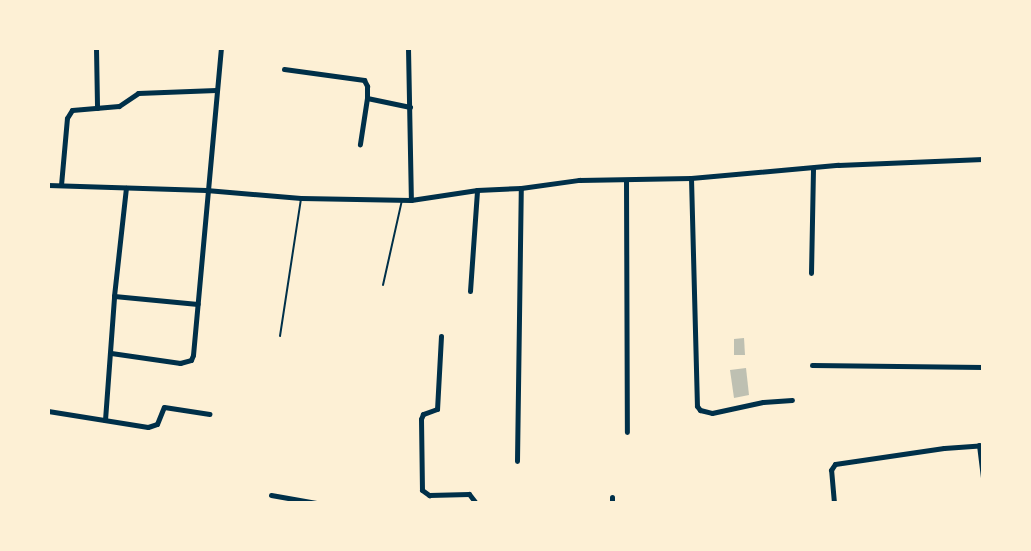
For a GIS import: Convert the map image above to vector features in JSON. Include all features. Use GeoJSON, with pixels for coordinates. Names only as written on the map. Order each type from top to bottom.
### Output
{"type":"FeatureCollection","features":[{"type":"Feature","properties":{"kind":"street"},"geometry":{"type":"LineString","coordinates":[[96,48],[97,108]]}},
{"type":"Feature","properties":{"kind":"street"},"geometry":{"type":"LineString","coordinates":[[111,353],[186,363],[193,355],[206,190],[221,48]]}},
{"type":"Feature","properties":{"kind":"street"},"geometry":{"type":"LineString","coordinates":[[408,48],[411,200]]}},
{"type":"Feature","properties":{"kind":"street"},"geometry":{"type":"LineString","coordinates":[[284,69],[360,78],[367,86],[360,144]]}},
{"type":"Feature","properties":{"kind":"street"},"geometry":{"type":"LineString","coordinates":[[61,186],[68,113],[76,109],[119,106],[138,93],[216,90]]}},
{"type":"Feature","properties":{"kind":"street"},"geometry":{"type":"LineString","coordinates":[[367,98],[410,107]]}},
{"type":"Feature","properties":{"kind":"street"},"geometry":{"type":"LineString","coordinates":[[48,185],[206,190],[301,198],[411,200],[477,190],[521,188],[579,180],[691,178],[813,168],[983,159]]}},
{"type":"Feature","properties":{"kind":"street"},"geometry":{"type":"LineString","coordinates":[[811,273],[813,168]]}},
{"type":"Feature","properties":{"kind":"street"},"geometry":{"type":"LineString","coordinates":[[691,178],[697,406],[705,412],[712,413],[763,402],[792,400]]}},
{"type":"Feature","properties":{"kind":"street"},"geometry":{"type":"LineString","coordinates":[[626,180],[627,432]]}},
{"type":"Feature","properties":{"kind":"street"},"geometry":{"type":"LineString","coordinates":[[105,420],[114,296],[126,188]]}},
{"type":"Feature","properties":{"kind":"street"},"geometry":{"type":"LineString","coordinates":[[517,461],[521,188]]}},
{"type":"Feature","properties":{"kind":"street"},"geometry":{"type":"LineString","coordinates":[[470,291],[477,190]]}},
{"type":"Feature","properties":{"kind":"street"},"geometry":{"type":"LineString","coordinates":[[114,296],[198,304]]}},
{"type":"Feature","properties":{"kind":"street"},"geometry":{"type":"LineString","coordinates":[[441,336],[437,409],[423,414],[422,419],[422,489],[429,495],[469,494],[476,503]]}},
{"type":"Feature","properties":{"kind":"street"},"geometry":{"type":"LineString","coordinates":[[812,365],[983,367]]}},
{"type":"Feature","properties":{"kind":"street"},"geometry":{"type":"LineString","coordinates":[[48,411],[148,427],[156,426],[161,410],[167,406],[209,414]]}},
{"type":"Feature","properties":{"kind":"street"},"geometry":{"type":"LineString","coordinates":[[834,503],[831,470],[835,464],[981,445],[983,479]]}},
{"type":"Feature","properties":{"kind":"street"},"geometry":{"type":"LineString","coordinates":[[271,495],[316,503]]}},
{"type":"Feature","properties":{"kind":"lane"},"geometry":{"type":"LineString","coordinates":[[280,336],[301,198]]}},
{"type":"Feature","properties":{"kind":"lane"},"geometry":{"type":"LineString","coordinates":[[383,285],[402,200]]}},
{"type":"Feature","properties":{"kind":"building"},"geometry":{"type":"Polygon","coordinates":[[[744,338],[745,355],[734,355],[734,339],[744,338]]]}},
{"type":"Feature","properties":{"kind":"building"},"geometry":{"type":"Polygon","coordinates":[[[746,368],[749,395],[734,398],[730,370],[746,368]]]}}]}
